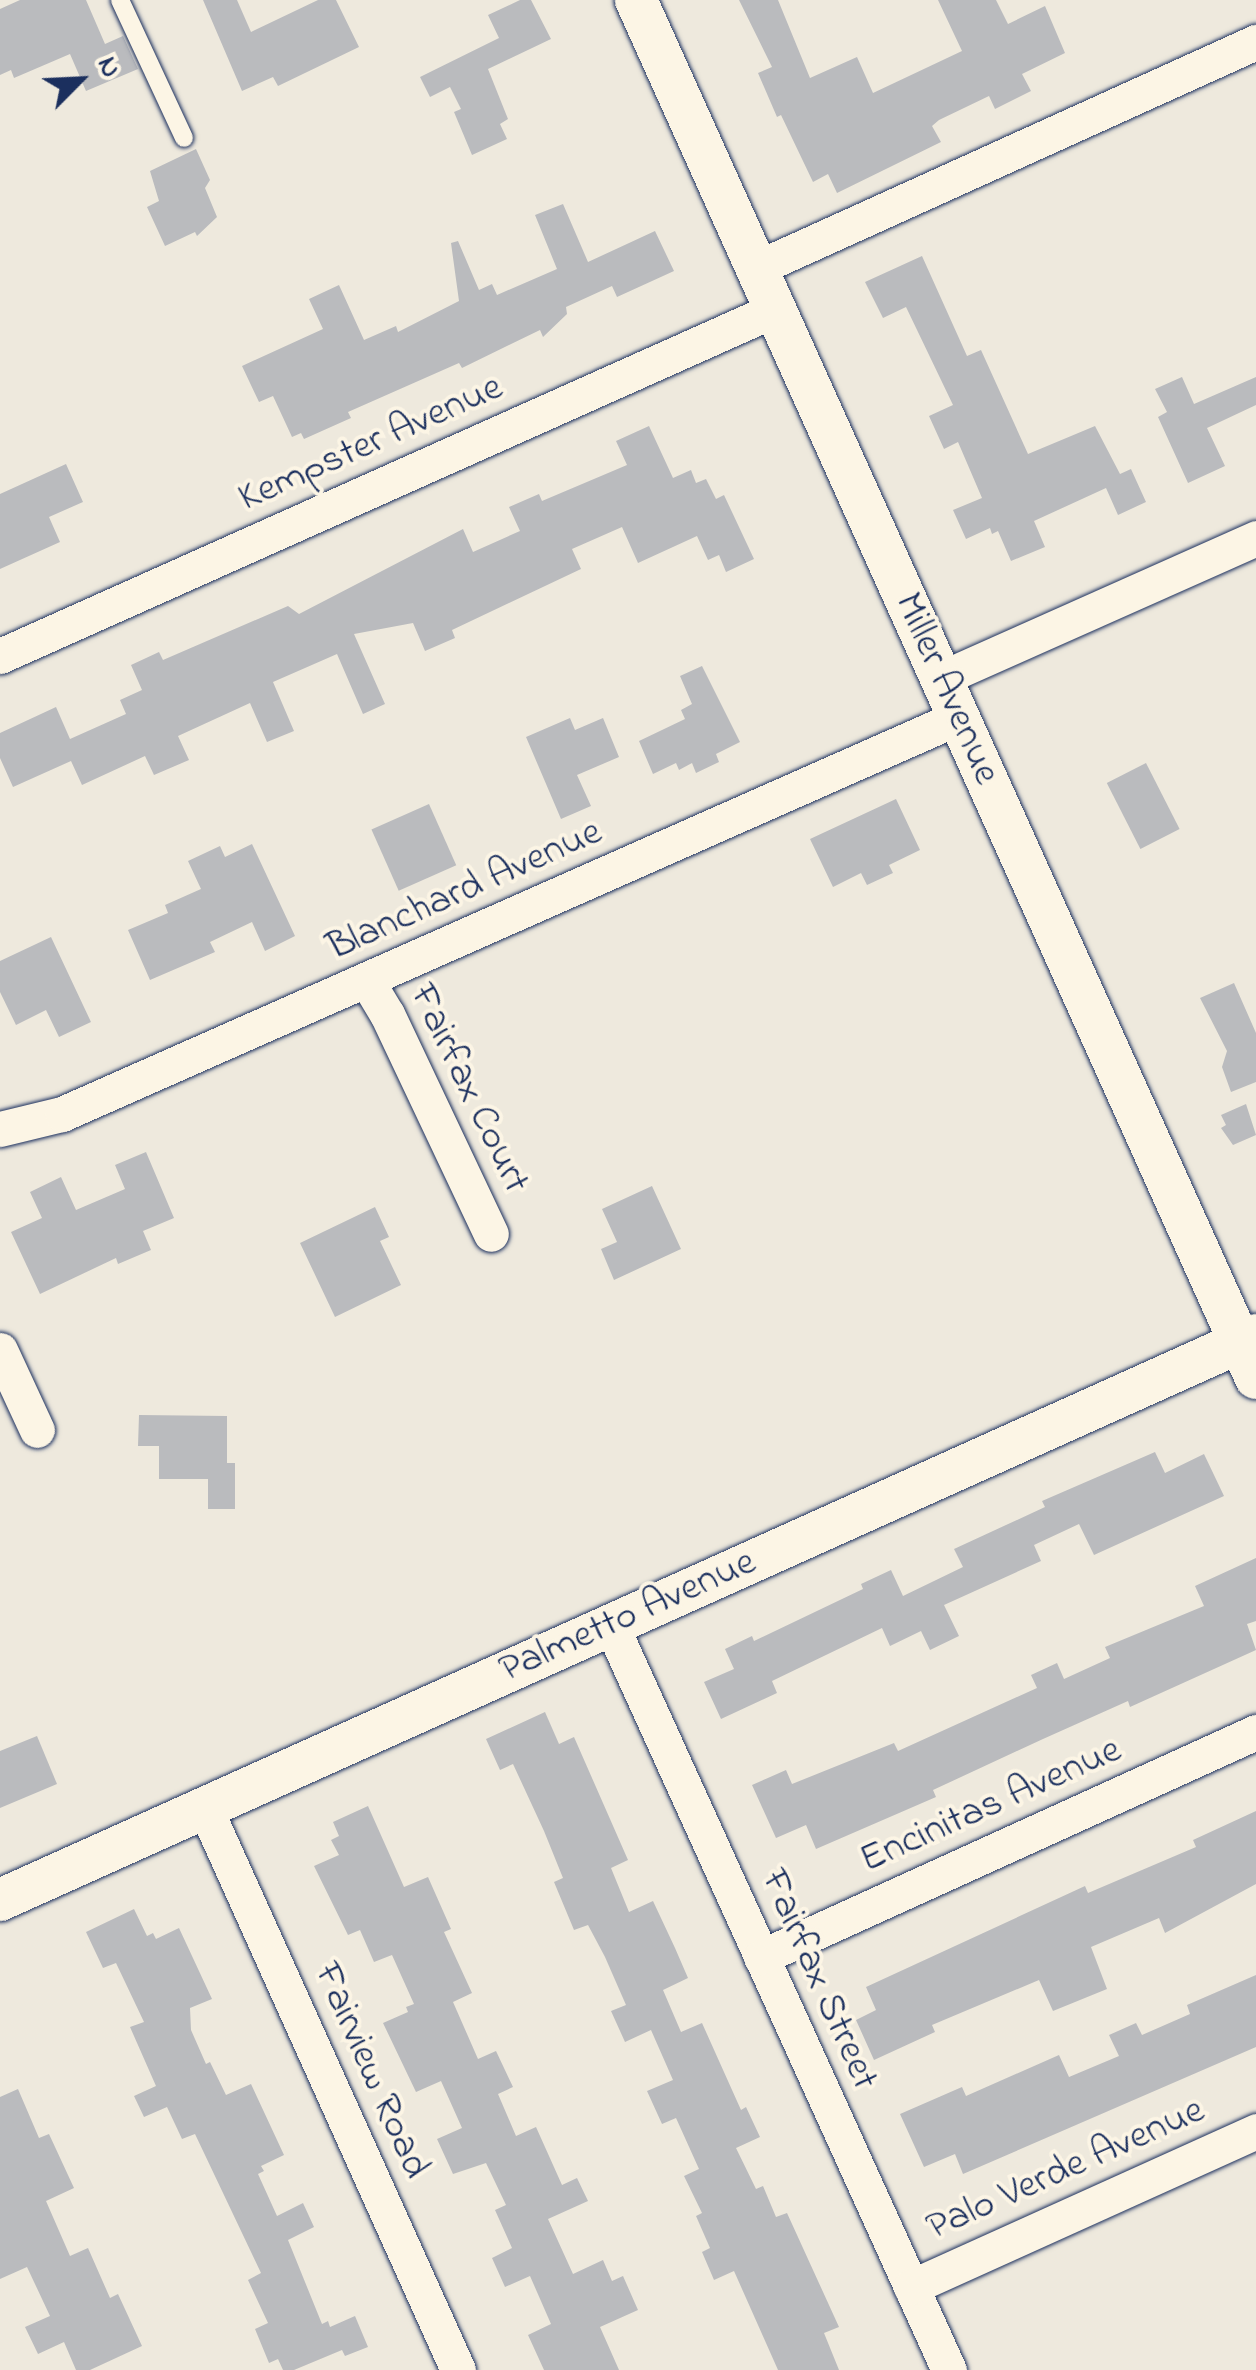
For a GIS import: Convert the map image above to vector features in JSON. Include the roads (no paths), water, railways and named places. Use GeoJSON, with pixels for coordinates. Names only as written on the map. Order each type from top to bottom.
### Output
{"type":"FeatureCollection","features":[{"type":"Feature","properties":{"kind":"street","name":"Miller Avenue"},"geometry":{"type":"LineString","coordinates":[[636,0],[959,717],[1251,1351]]}},
{"type":"Feature","properties":{"kind":"street"},"geometry":{"type":"LineString","coordinates":[[757,268],[1256,42]]}},
{"type":"Feature","properties":{"kind":"street","name":"Kempster Avenue"},"geometry":{"type":"LineString","coordinates":[[0,656],[776,309]]}},
{"type":"Feature","properties":{"kind":"street"},"geometry":{"type":"LineString","coordinates":[[942,678],[1256,538]]}},
{"type":"Feature","properties":{"kind":"street","name":"Blanchard Avenue"},"geometry":{"type":"LineString","coordinates":[[0,1129],[62,1114],[959,717]]}},
{"type":"Feature","properties":{"kind":"street","name":"Fairfax Court"},"geometry":{"type":"LineString","coordinates":[[367,981],[387,1014],[491,1234]]}},
{"type":"Feature","properties":{"kind":"street"},"geometry":{"type":"LineString","coordinates":[[0,1350],[37,1430]]}},
{"type":"Feature","properties":{"kind":"street","name":"Palmetto Avenue"},"geometry":{"type":"LineString","coordinates":[[0,1900],[611,1625],[1251,1351]]}},
{"type":"Feature","properties":{"kind":"street","name":"Fairfax Street"},"geometry":{"type":"LineString","coordinates":[[611,1625],[949,2370]]}},
{"type":"Feature","properties":{"kind":"street","name":"Encinitas Avenue"},"geometry":{"type":"LineString","coordinates":[[761,1957],[1256,1732]]}},
{"type":"Feature","properties":{"kind":"street","name":"Fairview Road"},"geometry":{"type":"LineString","coordinates":[[205,1808],[458,2370]]}},
{"type":"Feature","properties":{"kind":"street","name":"Palo Verde Avenue"},"geometry":{"type":"LineString","coordinates":[[912,2287],[1256,2131]]}},
{"type":"Feature","properties":{"kind":"lane"},"geometry":{"type":"LineString","coordinates":[[120,0],[184,138]]}}]}
